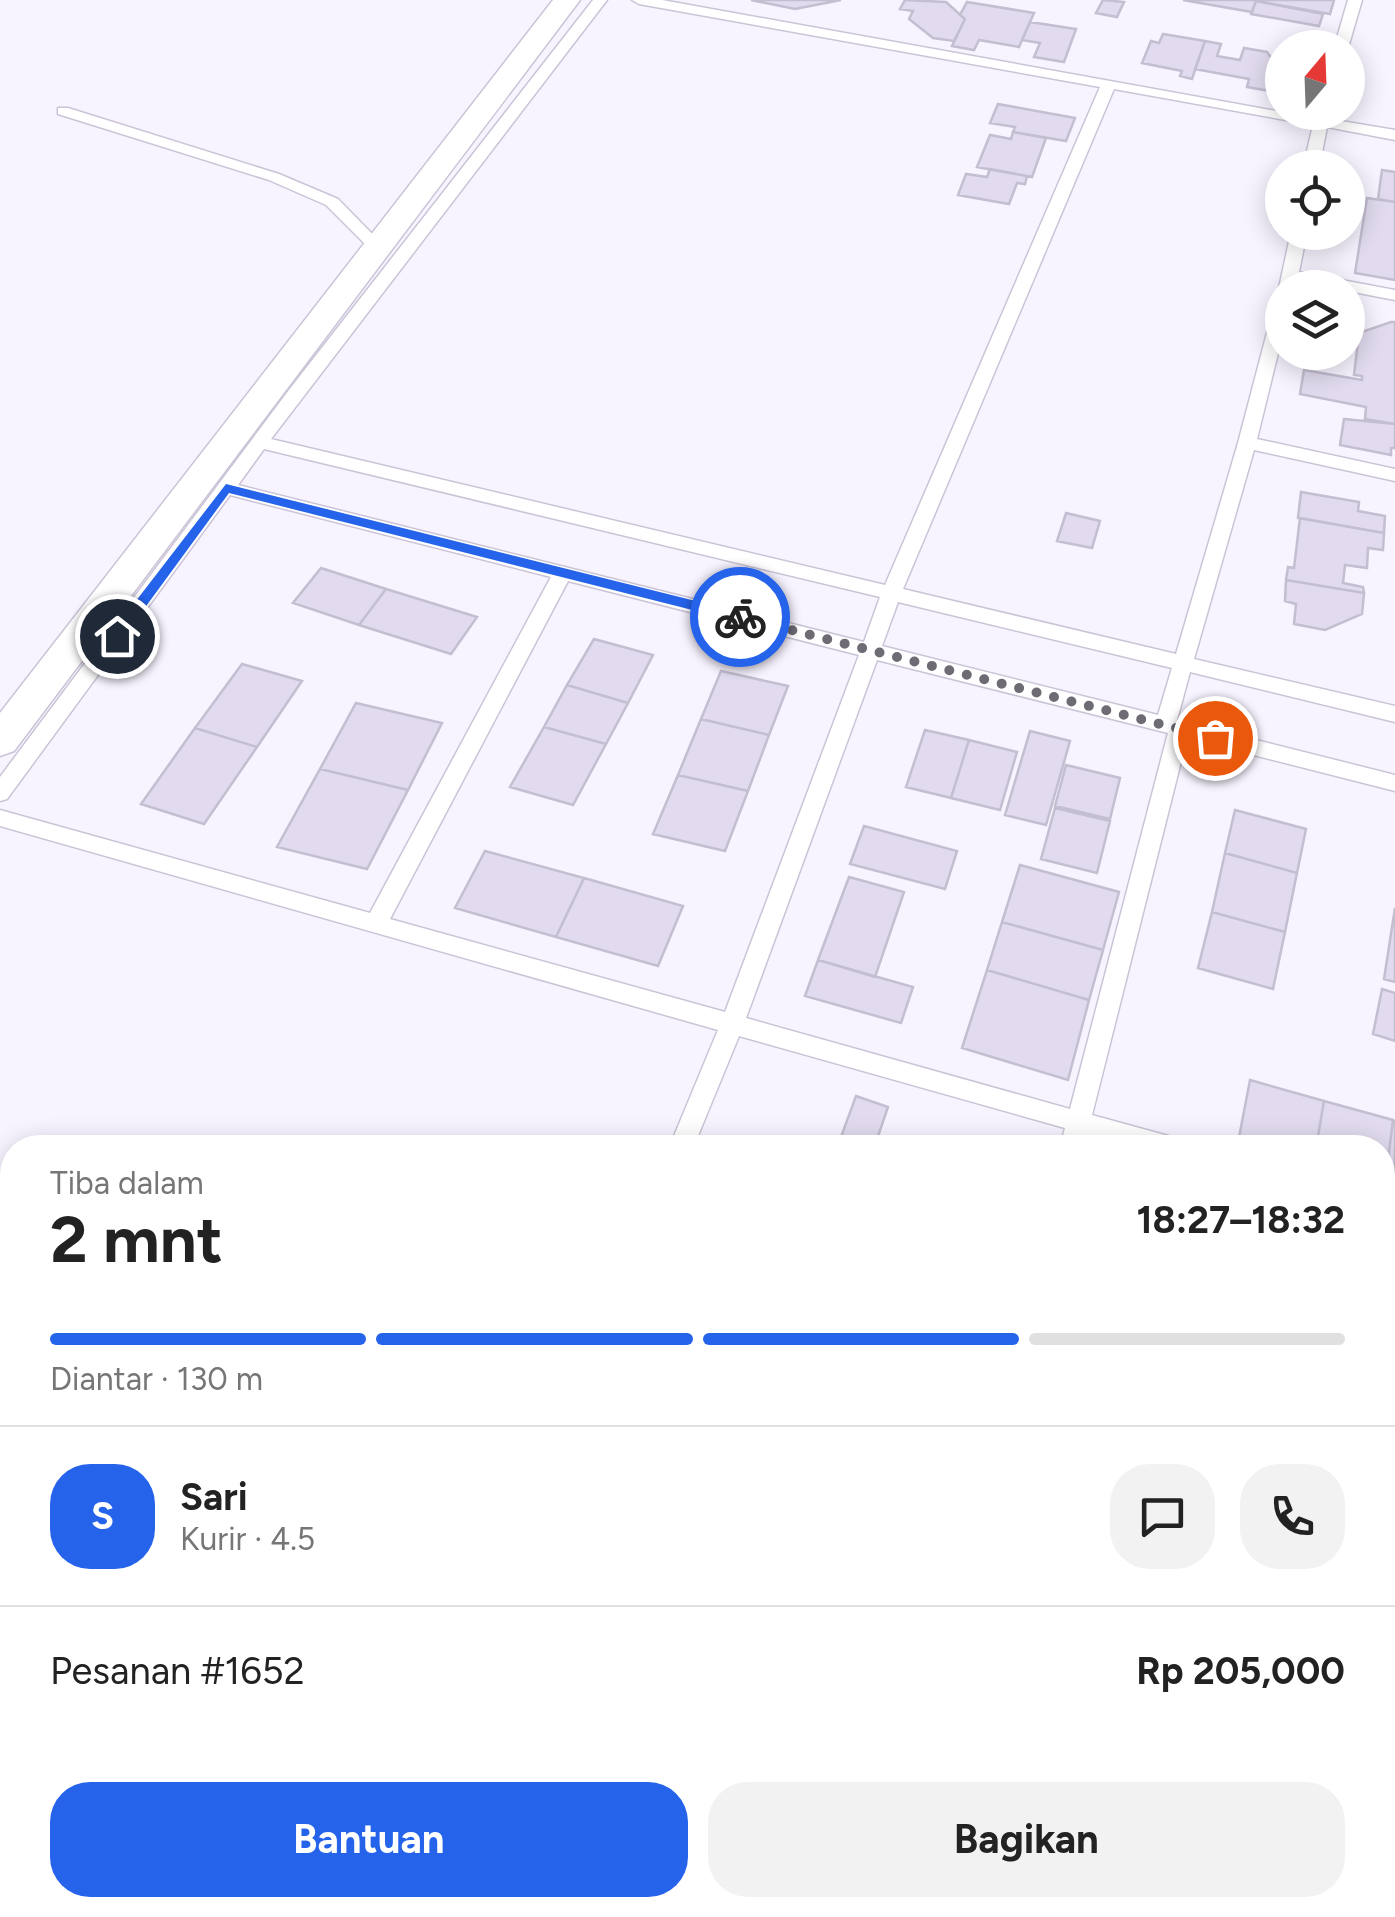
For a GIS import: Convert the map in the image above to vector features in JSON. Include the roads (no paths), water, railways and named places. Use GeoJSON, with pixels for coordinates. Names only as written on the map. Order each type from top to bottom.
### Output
{"type":"FeatureCollection","features":[{"type":"Feature","properties":{"kind":"street"},"geometry":{"type":"LineString","coordinates":[[0,741],[567,0]]}},
{"type":"Feature","properties":{"kind":"lane"},"geometry":{"type":"LineString","coordinates":[[0,792],[260,442],[600,0]]}},
{"type":"Feature","properties":{"kind":"lane"},"geometry":{"type":"LineString","coordinates":[[639,0],[1265,108]]}},
{"type":"Feature","properties":{"kind":"lane"},"geometry":{"type":"LineString","coordinates":[[1347,30],[1355,0]]}},
{"type":"Feature","properties":{"kind":"lane"},"geometry":{"type":"LineString","coordinates":[[686,1135],[733,1023],[892,592],[1109,84]]}},
{"type":"Feature","properties":{"kind":"lane"},"geometry":{"type":"LineString","coordinates":[[63,111],[274,177],[332,202],[377,247]]}},
{"type":"Feature","properties":{"kind":"lane"},"geometry":{"type":"LineString","coordinates":[[1365,128],[1395,136]]}},
{"type":"Feature","properties":{"kind":"lane"},"geometry":{"type":"LineString","coordinates":[[1365,291],[1395,294]]}},
{"type":"Feature","properties":{"kind":"lane"},"geometry":{"type":"LineString","coordinates":[[1076,1135],[1172,727],[1182,665],[1266,370]]}},
{"type":"Feature","properties":{"kind":"lane"},"geometry":{"type":"LineString","coordinates":[[260,442],[1395,714]]}},
{"type":"Feature","properties":{"kind":"lane"},"geometry":{"type":"LineString","coordinates":[[1247,443],[1395,474]]}},
{"type":"Feature","properties":{"kind":"lane"},"geometry":{"type":"LineString","coordinates":[[226,488],[1395,782]]}},
{"type":"Feature","properties":{"kind":"lane"},"geometry":{"type":"LineString","coordinates":[[376,923],[563,573]]}},
{"type":"Feature","properties":{"kind":"lane"},"geometry":{"type":"LineString","coordinates":[[0,818],[1129,1135]]}}]}
